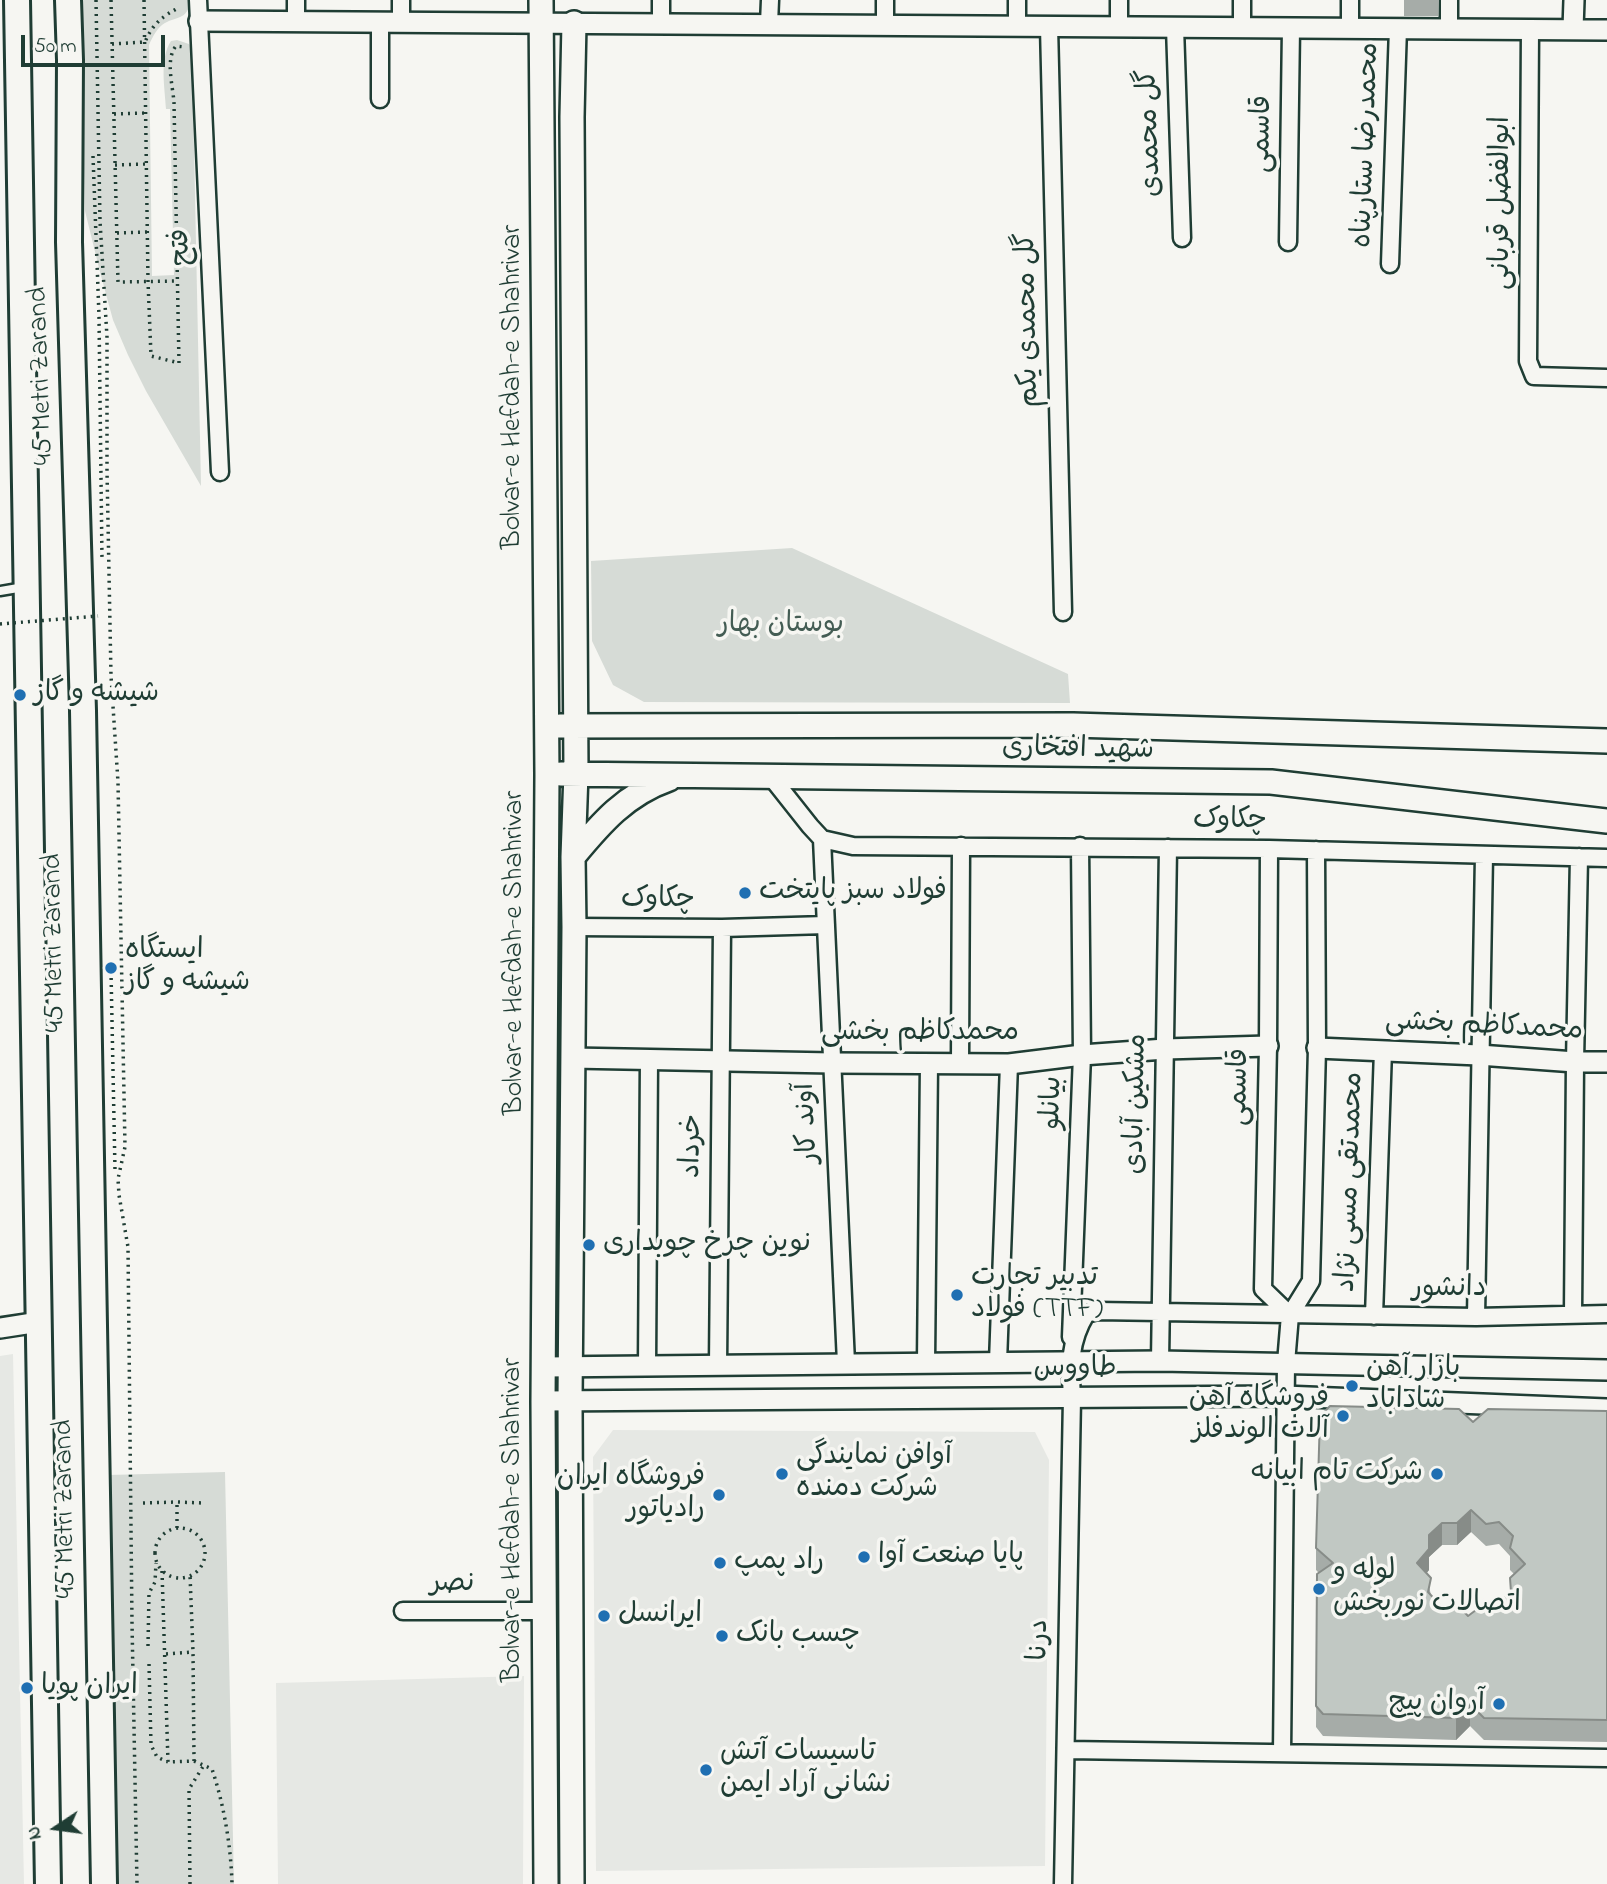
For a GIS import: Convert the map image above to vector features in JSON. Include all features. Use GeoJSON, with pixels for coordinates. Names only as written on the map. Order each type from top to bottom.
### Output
{"type":"FeatureCollection","features":[{"type":"Feature","properties":{"kind":"main road","name":"45 Metri Zarand"},"geometry":{"type":"LineString","coordinates":[[17,0],[48,1884]]}},
{"type":"Feature","properties":{"kind":"main road","name":"45 Metri Zarand"},"geometry":{"type":"LineString","coordinates":[[68,0],[71,60],[69,242],[83,711],[104,1884]]}},
{"type":"Feature","properties":{"kind":"main road","name":"Bolvar-e Hefdah-e Shahrivar"},"geometry":{"type":"LineString","coordinates":[[542,11],[547,725],[543,1401],[545,1884]]}},
{"type":"Feature","properties":{"kind":"main road","name":"Bolvar-e Hefdah-e Shahrivar"},"geometry":{"type":"LineString","coordinates":[[572,1884],[570,1401],[573,857],[576,773],[572,131],[574,23]]}},
{"type":"Feature","properties":{"kind":"main road","name":"شهید افتخاری"},"geometry":{"type":"LineString","coordinates":[[547,725],[1073,726],[1607,741]]}},
{"type":"Feature","properties":{"kind":"main road","name":"شهید افتخاری"},"geometry":{"type":"LineString","coordinates":[[547,775],[576,773],[772,778],[1271,782],[1607,821]]}},
{"type":"Feature","properties":{"kind":"main road"},"geometry":{"type":"LineString","coordinates":[[573,857],[603,821],[625,802],[651,785],[675,776]]}},
{"type":"Feature","properties":{"kind":"street","name":"فتح"},"geometry":{"type":"LineString","coordinates":[[198,0],[220,472]]}},
{"type":"Feature","properties":{"kind":"street"},"geometry":{"type":"LineString","coordinates":[[296,0],[296,21]]}},
{"type":"Feature","properties":{"kind":"street"},"geometry":{"type":"LineString","coordinates":[[401,0],[401,22]]}},
{"type":"Feature","properties":{"kind":"street"},"geometry":{"type":"LineString","coordinates":[[661,0],[661,24]]}},
{"type":"Feature","properties":{"kind":"street"},"geometry":{"type":"LineString","coordinates":[[769,0],[769,24]]}},
{"type":"Feature","properties":{"kind":"street"},"geometry":{"type":"LineString","coordinates":[[885,0],[885,25]]}},
{"type":"Feature","properties":{"kind":"street"},"geometry":{"type":"LineString","coordinates":[[1017,0],[1017,26]]}},
{"type":"Feature","properties":{"kind":"street"},"geometry":{"type":"LineString","coordinates":[[1119,0],[1119,27]]}},
{"type":"Feature","properties":{"kind":"street"},"geometry":{"type":"LineString","coordinates":[[1242,0],[1242,27]]}},
{"type":"Feature","properties":{"kind":"street"},"geometry":{"type":"LineString","coordinates":[[1350,0],[1350,28]]}},
{"type":"Feature","properties":{"kind":"street"},"geometry":{"type":"LineString","coordinates":[[1449,0],[1449,29]]}},
{"type":"Feature","properties":{"kind":"street"},"geometry":{"type":"LineString","coordinates":[[1573,29],[1574,0]]}},
{"type":"Feature","properties":{"kind":"street"},"geometry":{"type":"LineString","coordinates":[[198,21],[401,22],[542,11],[574,23],[1607,30]]}},
{"type":"Feature","properties":{"kind":"street"},"geometry":{"type":"LineString","coordinates":[[380,22],[380,99]]}},
{"type":"Feature","properties":{"kind":"street","name":"گل محمدی یکم"},"geometry":{"type":"LineString","coordinates":[[1049,26],[1063,612]]}},
{"type":"Feature","properties":{"kind":"street","name":"گل محمدی"},"geometry":{"type":"LineString","coordinates":[[1175,27],[1182,238]]}},
{"type":"Feature","properties":{"kind":"street","name":"قاسمی"},"geometry":{"type":"LineString","coordinates":[[1288,242],[1291,28]]}},
{"type":"Feature","properties":{"kind":"street","name":"محمدرضا ستارپناه"},"geometry":{"type":"LineString","coordinates":[[1390,264],[1398,28]]}},
{"type":"Feature","properties":{"kind":"street","name":"ابوالفضل قربانی"},"geometry":{"type":"LineString","coordinates":[[1530,29],[1528,361],[1534,376],[1607,377]]}},
{"type":"Feature","properties":{"kind":"street"},"geometry":{"type":"LineString","coordinates":[[772,778],[822,839]]}},
{"type":"Feature","properties":{"kind":"street","name":"چکاوک"},"geometry":{"type":"LineString","coordinates":[[822,839],[853,846],[1269,849],[1607,858]]}},
{"type":"Feature","properties":{"kind":"street","name":"آوند کار"},"geometry":{"type":"LineString","coordinates":[[822,839],[846,1363]]}},
{"type":"Feature","properties":{"kind":"street"},"geometry":{"type":"LineString","coordinates":[[960,1063],[961,846]]}},
{"type":"Feature","properties":{"kind":"street","name":"بیانلو"},"geometry":{"type":"LineString","coordinates":[[1070,1360],[1082,1055],[1080,846]]}},
{"type":"Feature","properties":{"kind":"street","name":"مشکین آبادی"},"geometry":{"type":"LineString","coordinates":[[1160,1360],[1168,848]]}},
{"type":"Feature","properties":{"kind":"street","name":"قاسمی"},"geometry":{"type":"LineString","coordinates":[[1269,849],[1263,1289],[1290,1315]]}},
{"type":"Feature","properties":{"kind":"street"},"geometry":{"type":"LineString","coordinates":[[1282,1753],[1284,1396],[1290,1315],[1311,1282],[1317,1048],[1316,850]]}},
{"type":"Feature","properties":{"kind":"street"},"geometry":{"type":"LineString","coordinates":[[1476,1317],[1484,855]]}},
{"type":"Feature","properties":{"kind":"street"},"geometry":{"type":"LineString","coordinates":[[1573,1314],[1579,857]]}},
{"type":"Feature","properties":{"kind":"street","name":"چکاوک"},"geometry":{"type":"LineString","coordinates":[[574,927],[722,928],[826,925]]}},
{"type":"Feature","properties":{"kind":"street","name":"خرداد"},"geometry":{"type":"LineString","coordinates":[[718,1365],[722,928]]}},
{"type":"Feature","properties":{"kind":"street","name":"محمدکاظم بخشی"},"geometry":{"type":"LineString","coordinates":[[572,1058],[1009,1064],[1165,1049],[1268,1046]]}},
{"type":"Feature","properties":{"kind":"street","name":"محمدکاظم بخشی"},"geometry":{"type":"LineString","coordinates":[[1317,1048],[1607,1062]]}},
{"type":"Feature","properties":{"kind":"street","name":"محمدتقی مسی نژاد"},"geometry":{"type":"LineString","coordinates":[[1374,1316],[1383,1050]]}},
{"type":"Feature","properties":{"kind":"street"},"geometry":{"type":"LineString","coordinates":[[647,1366],[649,1059]]}},
{"type":"Feature","properties":{"kind":"street"},"geometry":{"type":"LineString","coordinates":[[926,1362],[929,1063]]}},
{"type":"Feature","properties":{"kind":"street"},"geometry":{"type":"LineString","coordinates":[[998,1362],[1009,1064]]}},
{"type":"Feature","properties":{"kind":"street","name":"دانشور"},"geometry":{"type":"LineString","coordinates":[[1070,1360],[1078,1328],[1086,1314],[1097,1311],[1476,1317],[1607,1314]]}},
{"type":"Feature","properties":{"kind":"street"},"geometry":{"type":"LineString","coordinates":[[0,1328],[39,1322]]}},
{"type":"Feature","properties":{"kind":"street","name":"درنا"},"geometry":{"type":"LineString","coordinates":[[1063,1884],[1072,1398],[1070,1360]]}},
{"type":"Feature","properties":{"kind":"street","name":"طاووس"},"geometry":{"type":"LineString","coordinates":[[544,1367],[1160,1360],[1607,1370]]}},
{"type":"Feature","properties":{"kind":"street","name":"طاووس"},"geometry":{"type":"LineString","coordinates":[[543,1401],[1284,1396],[1607,1409]]}},
{"type":"Feature","properties":{"kind":"street","name":"نصر"},"geometry":{"type":"LineString","coordinates":[[402,1611],[543,1611]]}},
{"type":"Feature","properties":{"kind":"street"},"geometry":{"type":"LineString","coordinates":[[1066,1750],[1607,1758]]}},
{"type":"Feature","properties":{"kind":"lane"},"geometry":{"type":"LineString","coordinates":[[0,591],[27,587]]}},
{"type":"Feature","properties":{"kind":"path"},"geometry":{"type":"LineString","coordinates":[[96,0],[100,221],[107,337],[111,676],[118,782],[125,1147],[118,1179],[128,1247],[137,1884]]}},
{"type":"Feature","properties":{"kind":"path"},"geometry":{"type":"LineString","coordinates":[[111,0],[118,282],[177,281]]}},
{"type":"Feature","properties":{"kind":"path"},"geometry":{"type":"LineString","coordinates":[[144,0],[151,356],[179,363],[171,54],[176,46],[180,46],[200,57]]}},
{"type":"Feature","properties":{"kind":"path"},"geometry":{"type":"LineString","coordinates":[[145,42],[156,22],[185,1]]}},
{"type":"Feature","properties":{"kind":"path"},"geometry":{"type":"LineString","coordinates":[[112,44],[145,42]]}},
{"type":"Feature","properties":{"kind":"path"},"geometry":{"type":"LineString","coordinates":[[114,114],[146,113]]}},
{"type":"Feature","properties":{"kind":"path"},"geometry":{"type":"LineString","coordinates":[[115,165],[146,164]]}},
{"type":"Feature","properties":{"kind":"path"},"geometry":{"type":"LineString","coordinates":[[117,233],[148,232]]}},
{"type":"Feature","properties":{"kind":"path"},"geometry":{"type":"LineString","coordinates":[[0,624],[98,616]]}},
{"type":"Feature","properties":{"kind":"path"},"geometry":{"type":"LineString","coordinates":[[177,1502],[177,1528]]}},
{"type":"Feature","properties":{"kind":"path"},"geometry":{"type":"LineString","coordinates":[[143,1503],[203,1503]]}},
{"type":"Feature","properties":{"kind":"path"},"geometry":{"type":"LineString","coordinates":[[148,1646],[149,1593],[155,1582],[155,1550],[158,1539],[167,1531],[188,1529],[197,1535],[203,1544],[205,1556],[201,1566],[183,1578],[172,1577],[162,1571],[156,1561]]}},
{"type":"Feature","properties":{"kind":"path"},"geometry":{"type":"LineString","coordinates":[[162,1571],[169,1762]]}},
{"type":"Feature","properties":{"kind":"path"},"geometry":{"type":"LineString","coordinates":[[190,1575],[194,1761]]}},
{"type":"Feature","properties":{"kind":"path"},"geometry":{"type":"LineString","coordinates":[[166,1654],[193,1652]]}},
{"type":"Feature","properties":{"kind":"path"},"geometry":{"type":"LineString","coordinates":[[149,1664],[151,1745],[157,1756],[169,1762],[194,1761],[212,1769],[232,1858],[232,1884]]}},
{"type":"Feature","properties":{"kind":"path"},"geometry":{"type":"LineString","coordinates":[[190,1884],[189,1789],[204,1765]]}},
{"type":"Feature","properties":{"kind":"shaded area"},"geometry":{"type":"Polygon","coordinates":[[[13,1354],[24,1884],[0,1884],[0,1356],[13,1354]]]}},
{"type":"Feature","properties":{"kind":"shaded area"},"geometry":{"type":"Polygon","coordinates":[[[613,1430],[1035,1432],[1049,1460],[1045,1866],[596,1871],[593,1457],[613,1430]]]}},
{"type":"Feature","properties":{"kind":"shaded area"},"geometry":{"type":"Polygon","coordinates":[[[524,1676],[523,1884],[278,1884],[276,1683],[524,1676]]]}},
{"type":"Feature","properties":{"kind":"green space"},"geometry":{"type":"Polygon","coordinates":[[[80,0],[191,0],[187,12],[162,25],[149,45],[152,276],[174,275],[170,109],[166,109],[164,74],[167,48],[171,41],[177,40],[189,44],[192,49],[201,486],[128,355],[113,320],[100,272],[85,211],[80,0]]]}},
{"type":"Feature","properties":{"kind":"green space","name":"بوستان بهار"},"geometry":{"type":"Polygon","coordinates":[[[792,548],[1068,674],[1070,703],[644,702],[613,685],[592,641],[591,561],[792,548]]]}},
{"type":"Feature","properties":{"kind":"green space"},"geometry":{"type":"Polygon","coordinates":[[[225,1472],[234,1884],[117,1884],[108,1475],[225,1472]]]}},
{"type":"Feature","properties":{"kind":"building"},"geometry":{"type":"Polygon","coordinates":[[[1330,1406],[1459,1409],[1473,1422],[1488,1409],[1607,1411],[1607,1720],[1484,1718],[1470,1704],[1456,1718],[1323,1714],[1316,1706],[1317,1574],[1333,1563],[1316,1548],[1320,1416],[1330,1406]],[[1471,1510],[1457,1523],[1442,1523],[1429,1535],[1429,1549],[1417,1563],[1431,1578],[1428,1592],[1440,1605],[1458,1605],[1468,1616],[1484,1604],[1498,1604],[1511,1592],[1510,1578],[1525,1564],[1510,1548],[1513,1536],[1499,1522],[1486,1524],[1471,1510]]]}},
{"type":"Feature","properties":{"kind":"place","name":"شیشه و گاز"},"geometry":{"type":"Point","coordinates":[20,695]}},
{"type":"Feature","properties":{"kind":"place","name":"فولاد سبز پایتخت"},"geometry":{"type":"Point","coordinates":[745,893]}},
{"type":"Feature","properties":{"kind":"place","name":"ایستگاه شیشه و گاز"},"geometry":{"type":"Point","coordinates":[111,968]}},
{"type":"Feature","properties":{"kind":"place","name":"نوین چرخ چوبداری"},"geometry":{"type":"Point","coordinates":[589,1245]}},
{"type":"Feature","properties":{"kind":"place","name":"تدبیر تجارت فولاد (TTF)"},"geometry":{"type":"Point","coordinates":[957,1295]}},
{"type":"Feature","properties":{"kind":"place","name":"بازار آهن شاداباد"},"geometry":{"type":"Point","coordinates":[1352,1386]}},
{"type":"Feature","properties":{"kind":"place","name":"فروشگاه آهن آلات الوندفلز"},"geometry":{"type":"Point","coordinates":[1343,1416]}},
{"type":"Feature","properties":{"kind":"place","name":"آوافن نمایندگی شرکت دمنده"},"geometry":{"type":"Point","coordinates":[782,1474]}},
{"type":"Feature","properties":{"kind":"place","name":"شرکت تام ابیانه"},"geometry":{"type":"Point","coordinates":[1437,1474]}},
{"type":"Feature","properties":{"kind":"place","name":"فروشگاه ایران رادیاتور"},"geometry":{"type":"Point","coordinates":[719,1495]}},
{"type":"Feature","properties":{"kind":"place","name":"پایا صنعت آوا"},"geometry":{"type":"Point","coordinates":[864,1557]}},
{"type":"Feature","properties":{"kind":"place","name":"راد پمپ"},"geometry":{"type":"Point","coordinates":[720,1563]}},
{"type":"Feature","properties":{"kind":"place","name":"لوله و اتصالات نوربخش"},"geometry":{"type":"Point","coordinates":[1319,1589]}},
{"type":"Feature","properties":{"kind":"place","name":"ایرانسل"},"geometry":{"type":"Point","coordinates":[604,1616]}},
{"type":"Feature","properties":{"kind":"place","name":"چسب بانک"},"geometry":{"type":"Point","coordinates":[722,1636]}},
{"type":"Feature","properties":{"kind":"place","name":"ایران پویا"},"geometry":{"type":"Point","coordinates":[27,1688]}},
{"type":"Feature","properties":{"kind":"place","name":"آروان پیچ"},"geometry":{"type":"Point","coordinates":[1499,1704]}},
{"type":"Feature","properties":{"kind":"place","name":"تاسیسات آتش نشانی آراد ایمن"},"geometry":{"type":"Point","coordinates":[706,1770]}}]}
